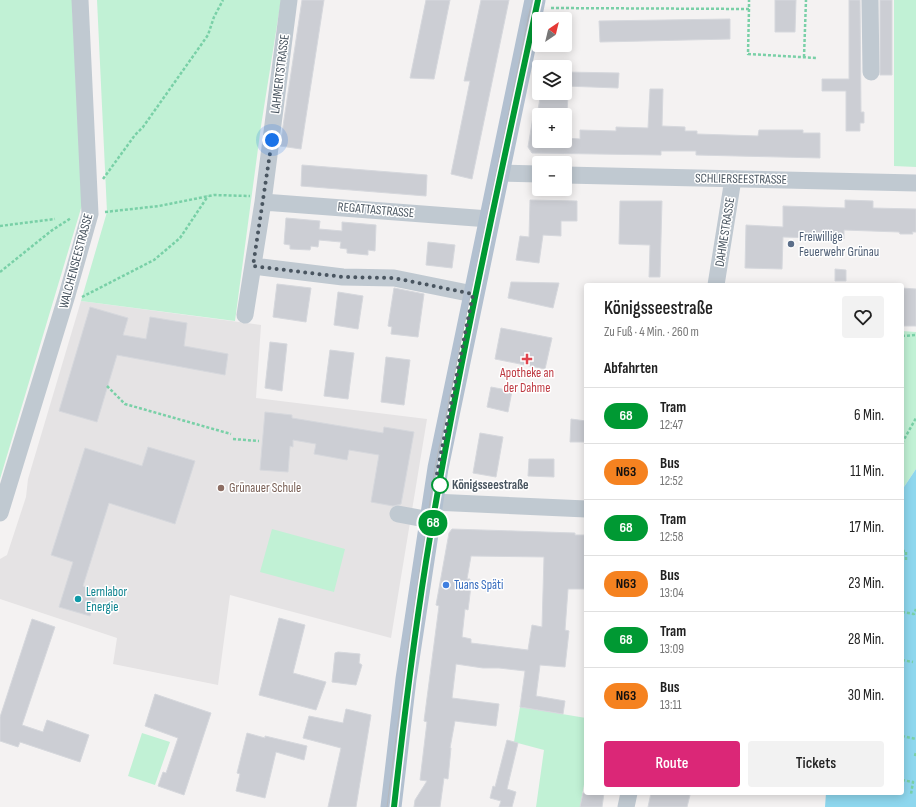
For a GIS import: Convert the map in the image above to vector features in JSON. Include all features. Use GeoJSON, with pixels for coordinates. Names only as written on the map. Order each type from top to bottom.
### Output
{"type":"FeatureCollection","features":[{"type":"Feature","properties":{"kind":"main road"},"geometry":{"type":"LineString","coordinates":[[391,807],[406,679],[431,511],[498,173],[542,4]]}},
{"type":"Feature","properties":{"kind":"street","name":"WALCHENSEESTRASSE"},"geometry":{"type":"LineString","coordinates":[[0,513],[67,295],[90,214],[80,0]]}},
{"type":"Feature","properties":{"kind":"street","name":"LAHMERTSTRASSE"},"geometry":{"type":"LineString","coordinates":[[245,315],[264,202],[289,0]]}},
{"type":"Feature","properties":{"kind":"street"},"geometry":{"type":"LineString","coordinates":[[870,0],[871,72]]}},
{"type":"Feature","properties":{"kind":"street"},"geometry":{"type":"LineString","coordinates":[[498,173],[532,174]]}},
{"type":"Feature","properties":{"kind":"street","name":"SCHLIERSEESTRASSE"},"geometry":{"type":"LineString","coordinates":[[572,175],[916,183]]}},
{"type":"Feature","properties":{"kind":"street","name":"DAHMESTRASSE"},"geometry":{"type":"LineString","coordinates":[[716,283],[733,179]]}},
{"type":"Feature","properties":{"kind":"street","name":"REGATTASTRASSE"},"geometry":{"type":"LineString","coordinates":[[264,202],[488,220]]}},
{"type":"Feature","properties":{"kind":"street"},"geometry":{"type":"LineString","coordinates":[[253,266],[343,277],[394,278],[473,294]]}},
{"type":"Feature","properties":{"kind":"street"},"geometry":{"type":"LineString","coordinates":[[398,514],[431,511],[584,509]]}},
{"type":"Feature","properties":{"kind":"street"},"geometry":{"type":"LineString","coordinates":[[626,807],[629,795]]}},
{"type":"Feature","properties":{"kind":"path"},"geometry":{"type":"LineString","coordinates":[[90,197],[135,135],[143,127],[208,35],[214,17],[224,0]]}},
{"type":"Feature","properties":{"kind":"path"},"geometry":{"type":"LineString","coordinates":[[749,0],[748,54],[817,58]]}},
{"type":"Feature","properties":{"kind":"path"},"geometry":{"type":"LineString","coordinates":[[804,57],[806,0]]}},
{"type":"Feature","properties":{"kind":"path"},"geometry":{"type":"LineString","coordinates":[[542,4],[749,9]]}},
{"type":"Feature","properties":{"kind":"path"},"geometry":{"type":"LineString","coordinates":[[90,214],[159,206],[208,196],[248,195],[264,202]]}},
{"type":"Feature","properties":{"kind":"path"},"geometry":{"type":"LineString","coordinates":[[67,295],[82,298],[154,260],[180,238],[208,196]]}},
{"type":"Feature","properties":{"kind":"path"},"geometry":{"type":"LineString","coordinates":[[0,272],[51,231],[71,218]]}},
{"type":"Feature","properties":{"kind":"path"},"geometry":{"type":"LineString","coordinates":[[0,226],[55,219]]}},
{"type":"Feature","properties":{"kind":"path"},"geometry":{"type":"LineString","coordinates":[[904,336],[916,335]]}},
{"type":"Feature","properties":{"kind":"path"},"geometry":{"type":"LineString","coordinates":[[108,386],[125,404],[231,434]]}},
{"type":"Feature","properties":{"kind":"path"},"geometry":{"type":"LineString","coordinates":[[904,440],[916,418]]}},
{"type":"Feature","properties":{"kind":"path"},"geometry":{"type":"LineString","coordinates":[[233,439],[260,441]]}},
{"type":"Feature","properties":{"kind":"path"},"geometry":{"type":"LineString","coordinates":[[904,551],[906,551],[906,560]]}},
{"type":"Feature","properties":{"kind":"path"},"geometry":{"type":"LineString","coordinates":[[904,612],[914,614],[916,609]]}},
{"type":"Feature","properties":{"kind":"path"},"geometry":{"type":"LineString","coordinates":[[904,660],[913,662]]}},
{"type":"Feature","properties":{"kind":"path"},"geometry":{"type":"LineString","coordinates":[[904,736],[916,739]]}},
{"type":"Feature","properties":{"kind":"path"},"geometry":{"type":"LineString","coordinates":[[915,756],[916,752]]}},
{"type":"Feature","properties":{"kind":"path"},"geometry":{"type":"LineString","coordinates":[[904,780],[913,782],[911,794]]}},
{"type":"Feature","properties":{"kind":"shaded area","name":"Grünauer Schule"},"geometry":{"type":"Polygon","coordinates":[[[81,301],[261,325],[256,398],[427,419],[391,638],[230,595],[218,685],[113,664],[117,638],[0,599],[0,559],[7,555],[26,497],[28,479],[81,301]]]}},
{"type":"Feature","properties":{"kind":"green space"},"geometry":{"type":"Polygon","coordinates":[[[0,0],[72,0],[82,205],[0,479],[0,0]]]}},
{"type":"Feature","properties":{"kind":"green space"},"geometry":{"type":"Polygon","coordinates":[[[97,0],[281,0],[261,126],[235,321],[81,301],[107,212],[97,0]]]}},
{"type":"Feature","properties":{"kind":"green space"},"geometry":{"type":"Polygon","coordinates":[[[894,0],[916,0],[916,167],[894,166],[894,0]]]}},
{"type":"Feature","properties":{"kind":"green space"},"geometry":{"type":"Polygon","coordinates":[[[904,331],[916,332],[916,469],[904,487],[904,331]]]}},
{"type":"Feature","properties":{"kind":"green space"},"geometry":{"type":"Polygon","coordinates":[[[272,529],[345,549],[334,592],[260,572],[272,529]]]}},
{"type":"Feature","properties":{"kind":"green space"},"geometry":{"type":"Polygon","coordinates":[[[520,707],[584,718],[584,784],[580,807],[536,807],[544,750],[514,742],[520,707]]]}},
{"type":"Feature","properties":{"kind":"green space"},"geometry":{"type":"Polygon","coordinates":[[[142,733],[170,742],[155,785],[128,776],[142,733]]]}},
{"type":"Feature","properties":{"kind":"water"},"geometry":{"type":"Polygon","coordinates":[[[916,469],[916,807],[825,807],[826,795],[904,795],[904,487],[916,469]]]}},
{"type":"Feature","properties":{"kind":"building"},"geometry":{"type":"Polygon","coordinates":[[[302,0],[324,0],[301,149],[280,146],[302,0]]]}},
{"type":"Feature","properties":{"kind":"building"},"geometry":{"type":"Polygon","coordinates":[[[426,0],[450,0],[434,79],[410,78],[426,0]]]}},
{"type":"Feature","properties":{"kind":"building"},"geometry":{"type":"Polygon","coordinates":[[[481,0],[509,0],[472,179],[451,174],[470,81],[464,81],[481,0]]]}},
{"type":"Feature","properties":{"kind":"building"},"geometry":{"type":"Polygon","coordinates":[[[775,0],[796,0],[795,32],[775,32],[775,0]]]}},
{"type":"Feature","properties":{"kind":"building"},"geometry":{"type":"Polygon","coordinates":[[[849,0],[860,0],[861,112],[864,112],[864,123],[860,123],[860,131],[846,131],[846,91],[822,91],[822,79],[849,79],[849,0]]]}},
{"type":"Feature","properties":{"kind":"building"},"geometry":{"type":"Polygon","coordinates":[[[880,0],[892,0],[892,75],[880,75],[880,0]]]}},
{"type":"Feature","properties":{"kind":"building"},"geometry":{"type":"Polygon","coordinates":[[[730,19],[730,39],[600,42],[599,21],[730,19]]]}},
{"type":"Feature","properties":{"kind":"building"},"geometry":{"type":"Polygon","coordinates":[[[572,72],[619,73],[618,88],[572,86],[572,72]]]}},
{"type":"Feature","properties":{"kind":"building"},"geometry":{"type":"Polygon","coordinates":[[[650,89],[663,89],[662,126],[685,127],[685,131],[697,131],[697,134],[758,136],[759,130],[803,130],[803,133],[820,133],[820,158],[696,155],[696,151],[661,151],[661,155],[532,153],[528,147],[532,123],[532,148],[572,148],[572,138],[580,139],[580,130],[616,131],[616,127],[648,128],[650,89]]]}},
{"type":"Feature","properties":{"kind":"building"},"geometry":{"type":"Polygon","coordinates":[[[540,100],[568,100],[567,108],[538,108],[540,100]]]}},
{"type":"Feature","properties":{"kind":"building"},"geometry":{"type":"Polygon","coordinates":[[[302,165],[427,175],[426,196],[301,186],[302,165]]]}},
{"type":"Feature","properties":{"kind":"building"},"geometry":{"type":"Polygon","coordinates":[[[530,200],[577,201],[577,221],[561,221],[561,236],[543,235],[539,263],[516,260],[520,236],[529,237],[530,200]]]}},
{"type":"Feature","properties":{"kind":"building"},"geometry":{"type":"Polygon","coordinates":[[[845,200],[873,201],[873,208],[916,209],[916,232],[912,232],[913,234],[900,234],[899,232],[844,230],[844,239],[783,237],[782,269],[745,268],[746,225],[783,227],[783,206],[845,208],[845,200]]]}},
{"type":"Feature","properties":{"kind":"building"},"geometry":{"type":"Polygon","coordinates":[[[620,201],[662,201],[660,277],[649,277],[650,245],[619,244],[620,201]]]}},
{"type":"Feature","properties":{"kind":"building"},"geometry":{"type":"Polygon","coordinates":[[[286,218],[320,221],[319,229],[342,231],[342,222],[376,225],[375,251],[368,250],[368,255],[347,253],[347,249],[340,248],[341,242],[319,240],[318,247],[311,246],[310,250],[290,249],[290,245],[284,244],[286,218]]]}},
{"type":"Feature","properties":{"kind":"building"},"geometry":{"type":"Polygon","coordinates":[[[428,242],[455,245],[452,268],[426,265],[428,242]]]}},
{"type":"Feature","properties":{"kind":"building"},"geometry":{"type":"Polygon","coordinates":[[[835,269],[846,270],[846,281],[835,281],[835,269]]]}},
{"type":"Feature","properties":{"kind":"building"},"geometry":{"type":"Polygon","coordinates":[[[511,282],[559,283],[553,308],[508,298],[511,282]]]}},
{"type":"Feature","properties":{"kind":"building"},"geometry":{"type":"Polygon","coordinates":[[[277,284],[311,288],[306,322],[273,317],[277,284]]]}},
{"type":"Feature","properties":{"kind":"building"},"geometry":{"type":"Polygon","coordinates":[[[394,288],[424,294],[418,337],[391,334],[392,327],[388,326],[394,288]]]}},
{"type":"Feature","properties":{"kind":"building"},"geometry":{"type":"Polygon","coordinates":[[[904,288],[916,289],[916,326],[904,326],[904,288]]]}},
{"type":"Feature","properties":{"kind":"building"},"geometry":{"type":"Polygon","coordinates":[[[338,292],[363,296],[358,329],[334,325],[338,292]]]}},
{"type":"Feature","properties":{"kind":"building"},"geometry":{"type":"Polygon","coordinates":[[[90,307],[128,318],[123,335],[146,339],[150,317],[187,323],[184,346],[228,354],[225,375],[117,355],[97,422],[59,411],[90,307]]]}},
{"type":"Feature","properties":{"kind":"building"},"geometry":{"type":"Polygon","coordinates":[[[501,328],[552,338],[545,369],[495,359],[501,328]]]}},
{"type":"Feature","properties":{"kind":"building"},"geometry":{"type":"Polygon","coordinates":[[[270,342],[287,344],[282,391],[265,388],[270,342]]]}},
{"type":"Feature","properties":{"kind":"building"},"geometry":{"type":"Polygon","coordinates":[[[330,350],[354,353],[348,399],[324,396],[330,350]]]}},
{"type":"Feature","properties":{"kind":"building"},"geometry":{"type":"Polygon","coordinates":[[[386,357],[410,360],[404,405],[381,402],[386,357]]]}},
{"type":"Feature","properties":{"kind":"building"},"geometry":{"type":"Polygon","coordinates":[[[491,387],[512,391],[508,412],[487,407],[491,387]]]}},
{"type":"Feature","properties":{"kind":"building"},"geometry":{"type":"Polygon","coordinates":[[[265,412],[292,415],[292,418],[383,433],[384,427],[414,432],[401,504],[393,506],[371,502],[379,455],[349,450],[347,460],[314,454],[316,444],[293,440],[293,447],[290,446],[288,472],[260,470],[265,412]]]}},
{"type":"Feature","properties":{"kind":"building"},"geometry":{"type":"Polygon","coordinates":[[[571,419],[584,421],[584,442],[570,442],[571,419]]]}},
{"type":"Feature","properties":{"kind":"building"},"geometry":{"type":"Polygon","coordinates":[[[480,433],[503,437],[496,477],[473,473],[480,433]]]}},
{"type":"Feature","properties":{"kind":"building"},"geometry":{"type":"Polygon","coordinates":[[[148,447],[195,461],[175,524],[109,503],[83,586],[98,591],[90,616],[59,607],[73,562],[51,555],[85,448],[142,466],[148,447]]]}},
{"type":"Feature","properties":{"kind":"building"},"geometry":{"type":"Polygon","coordinates":[[[529,459],[554,459],[554,477],[528,476],[529,459]]]}},
{"type":"Feature","properties":{"kind":"building"},"geometry":{"type":"Polygon","coordinates":[[[452,529],[575,533],[575,535],[584,535],[584,589],[568,589],[565,630],[569,631],[565,667],[540,665],[536,696],[565,701],[563,714],[520,707],[525,671],[483,668],[456,664],[452,698],[499,704],[496,726],[455,721],[450,748],[448,779],[444,778],[440,807],[414,807],[415,800],[427,781],[420,780],[427,722],[424,721],[439,606],[436,605],[449,533],[452,529]],[[471,556],[467,579],[470,579],[469,586],[471,586],[468,610],[465,609],[462,637],[471,639],[471,643],[528,650],[532,625],[542,627],[544,557],[471,556]]]}},
{"type":"Feature","properties":{"kind":"building"},"geometry":{"type":"Polygon","coordinates":[[[279,618],[305,625],[293,673],[326,682],[316,710],[259,695],[279,618]]]}},
{"type":"Feature","properties":{"kind":"building"},"geometry":{"type":"Polygon","coordinates":[[[32,619],[55,627],[22,725],[43,732],[47,720],[89,735],[80,762],[20,742],[18,747],[0,741],[0,717],[32,619]]]}},
{"type":"Feature","properties":{"kind":"building"},"geometry":{"type":"Polygon","coordinates":[[[335,653],[360,654],[359,663],[362,665],[356,685],[332,682],[335,653]]]}},
{"type":"Feature","properties":{"kind":"building"},"geometry":{"type":"Polygon","coordinates":[[[155,694],[211,713],[184,795],[158,786],[163,772],[166,773],[178,738],[145,726],[155,694]]]}},
{"type":"Feature","properties":{"kind":"building"},"geometry":{"type":"Polygon","coordinates":[[[346,709],[371,715],[356,807],[328,807],[341,748],[303,738],[309,716],[343,723],[346,709]]]}},
{"type":"Feature","properties":{"kind":"building"},"geometry":{"type":"Polygon","coordinates":[[[247,733],[307,746],[304,760],[276,752],[265,798],[236,791],[240,774],[237,773],[247,733]]]}},
{"type":"Feature","properties":{"kind":"building"},"geometry":{"type":"Polygon","coordinates":[[[507,740],[518,743],[507,789],[516,792],[512,807],[499,807],[501,801],[490,798],[493,786],[495,787],[507,740]]]}},
{"type":"Feature","properties":{"kind":"building"},"geometry":{"type":"Polygon","coordinates":[[[583,793],[584,795],[604,795],[602,807],[580,807],[583,793]]]}},
{"type":"Feature","properties":{"kind":"building"},"geometry":{"type":"Polygon","coordinates":[[[651,795],[690,795],[687,807],[648,807],[651,795]]]}},
{"type":"Feature","properties":{"kind":"tram line"},"geometry":{"type":"LineString","coordinates":[[387,807],[406,662],[435,468],[532,0]]}},
{"type":"Feature","properties":{"kind":"tram line","name":"68"},"geometry":{"type":"LineString","coordinates":[[394,807],[412,655],[430,537],[491,220],[538,0]]}},
{"type":"Feature","properties":{"kind":"tram line"},"geometry":{"type":"LineString","coordinates":[[430,537],[466,349]]}},
{"type":"Feature","properties":{"kind":"tram line"},"geometry":{"type":"LineString","coordinates":[[394,807],[408,686]]}},
{"type":"Feature","properties":{"kind":"place","name":"Freiwillige Feuerwehr Grünau"},"geometry":{"type":"Point","coordinates":[791,244]}},
{"type":"Feature","properties":{"kind":"place","name":"Apotheke an der Dahme"},"geometry":{"type":"Point","coordinates":[527,359]}},
{"type":"Feature","properties":{"kind":"place","name":"Königsseestraße"},"geometry":{"type":"Point","coordinates":[440,485]}},
{"type":"Feature","properties":{"kind":"place","name":"Grünauer Schule"},"geometry":{"type":"Point","coordinates":[221,488]}},
{"type":"Feature","properties":{"kind":"place","name":"Tuans Späti"},"geometry":{"type":"Point","coordinates":[446,585]}},
{"type":"Feature","properties":{"kind":"place","name":"Lernlabor Energie"},"geometry":{"type":"Point","coordinates":[78,599]}},
{"type":"Feature","properties":{"kind":"route"},"geometry":{"type":"LineString","coordinates":[[272,140],[264,202],[253,266],[266,266],[343,277],[394,278],[473,294],[438,468],[436,480],[440,485]]}}]}
